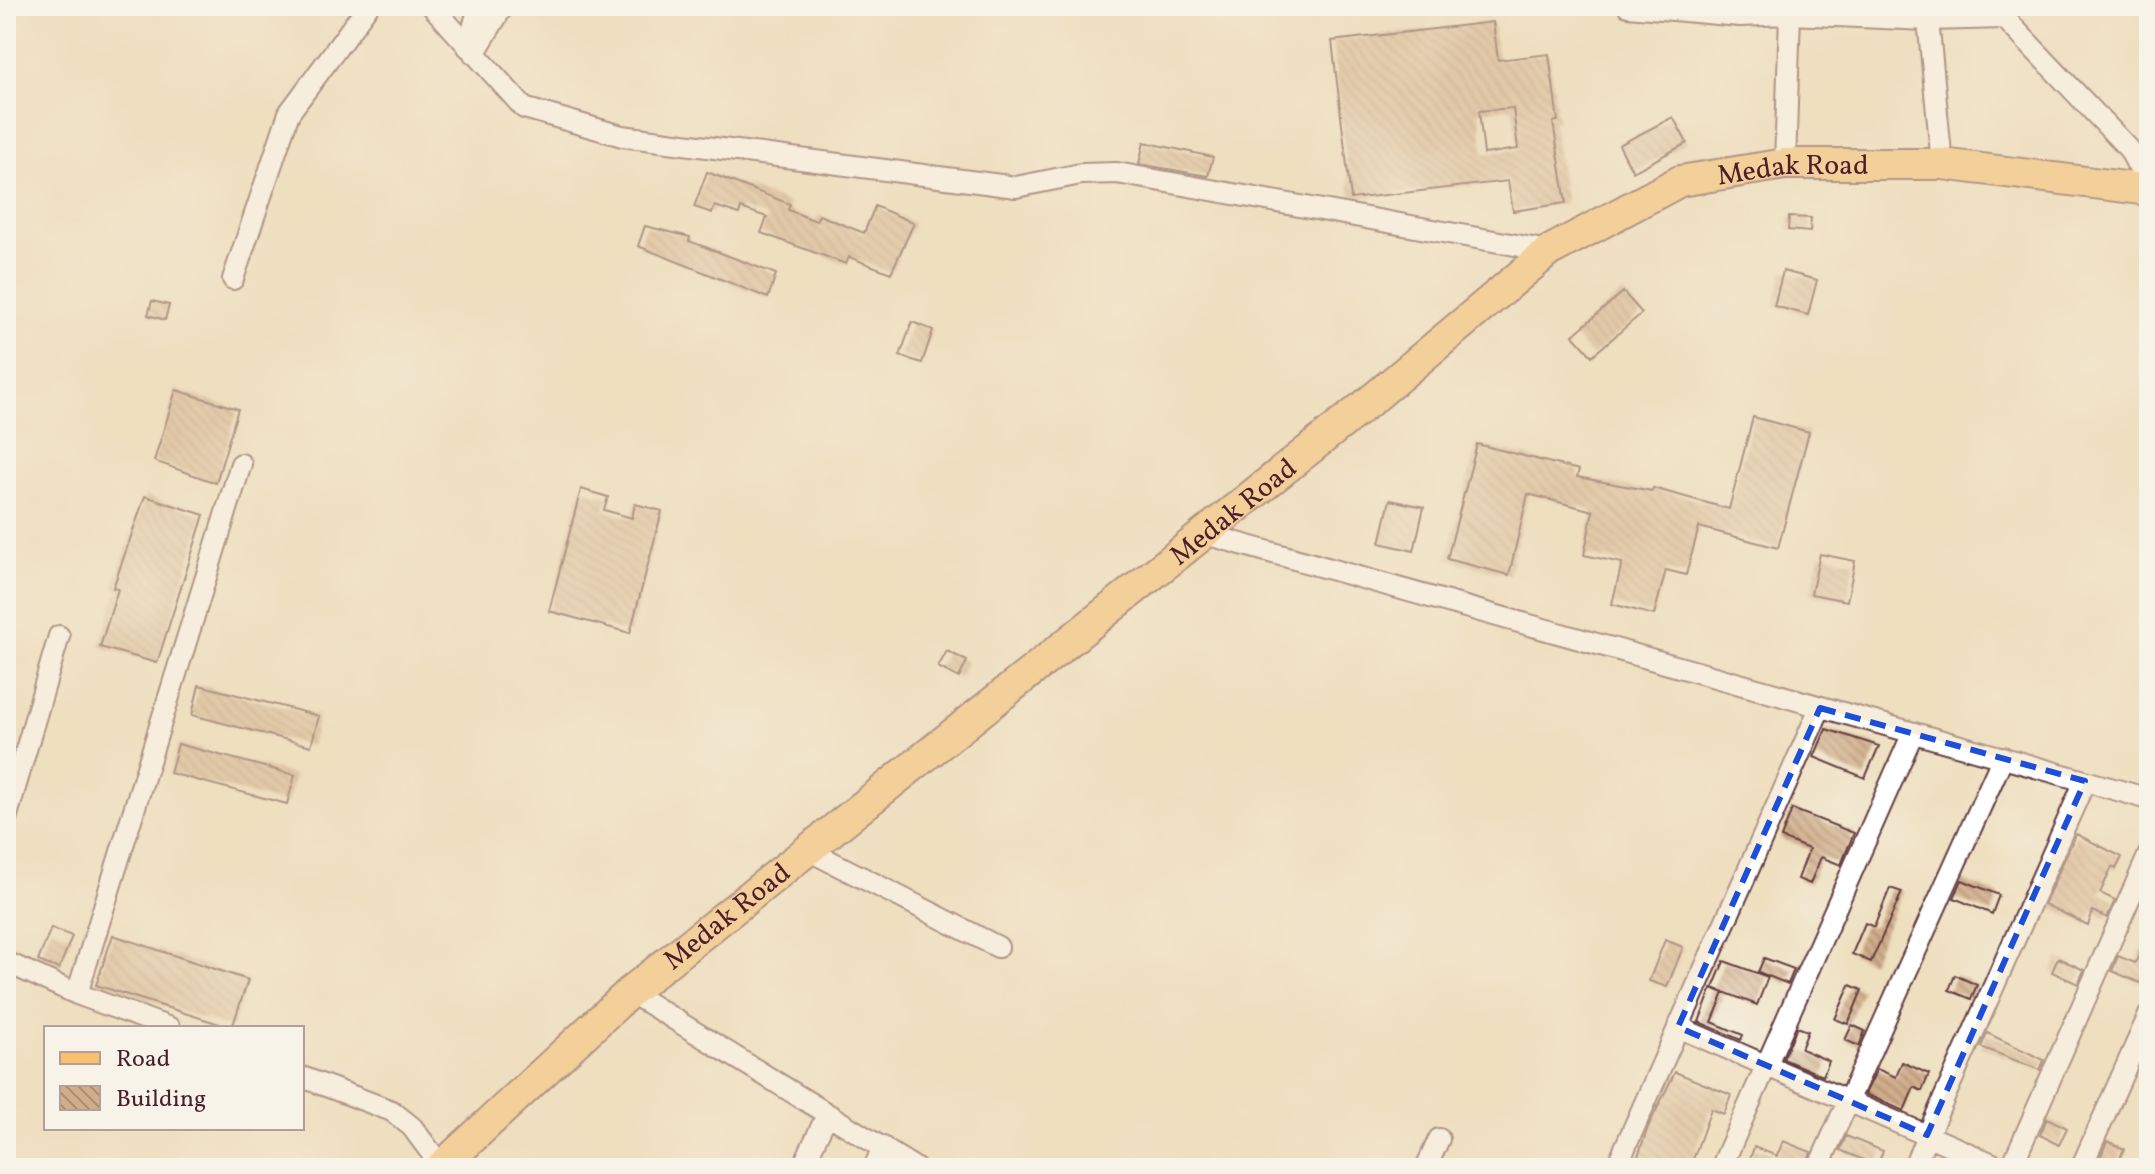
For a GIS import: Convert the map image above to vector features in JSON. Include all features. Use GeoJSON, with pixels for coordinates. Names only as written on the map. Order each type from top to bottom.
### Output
{"type":"FeatureCollection","features":[{"type":"Feature","properties":{"kind":"main road","name":"Medak Road"},"geometry":{"type":"LineString","coordinates":[[440,1167],[630,992],[1375,397],[1549,251],[1680,181],[1785,164],[1942,164],[2149,188]]}},
{"type":"Feature","properties":{"kind":"street"},"geometry":{"type":"LineString","coordinates":[[233,279],[289,113],[368,6]]}},
{"type":"Feature","properties":{"kind":"street"},"geometry":{"type":"LineString","coordinates":[[432,6],[524,108],[622,136],[1016,187],[1081,174],[1117,173],[1549,251]]}},
{"type":"Feature","properties":{"kind":"street"},"geometry":{"type":"LineString","coordinates":[[471,51],[479,6]]}},
{"type":"Feature","properties":{"kind":"street"},"geometry":{"type":"LineString","coordinates":[[471,51],[503,6]]}},
{"type":"Feature","properties":{"kind":"street"},"geometry":{"type":"LineString","coordinates":[[1628,6],[1740,16],[1790,10],[1928,20],[1999,12],[2129,149],[2149,188]]}},
{"type":"Feature","properties":{"kind":"street"},"geometry":{"type":"LineString","coordinates":[[1785,164],[1790,10]]}},
{"type":"Feature","properties":{"kind":"street"},"geometry":{"type":"LineString","coordinates":[[1928,20],[1942,164]]}},
{"type":"Feature","properties":{"kind":"street"},"geometry":{"type":"LineString","coordinates":[[77,994],[241,464]]}},
{"type":"Feature","properties":{"kind":"street"},"geometry":{"type":"LineString","coordinates":[[1202,533],[1912,735],[2003,757],[2149,799]]}},
{"type":"Feature","properties":{"kind":"street"},"geometry":{"type":"LineString","coordinates":[[6,819],[59,636]]}},
{"type":"Feature","properties":{"kind":"street"},"geometry":{"type":"LineString","coordinates":[[1616,1168],[1820,708]]}},
{"type":"Feature","properties":{"kind":"street"},"geometry":{"type":"LineString","coordinates":[[1721,1168],[1764,1064],[1912,735]]}},
{"type":"Feature","properties":{"kind":"street"},"geometry":{"type":"LineString","coordinates":[[1818,1168],[2003,757]]}},
{"type":"Feature","properties":{"kind":"street"},"geometry":{"type":"LineString","coordinates":[[1913,1168],[2085,781]]}},
{"type":"Feature","properties":{"kind":"street"},"geometry":{"type":"LineString","coordinates":[[808,850],[998,947]]}},
{"type":"Feature","properties":{"kind":"street"},"geometry":{"type":"LineString","coordinates":[[2011,1168],[2149,854]]}},
{"type":"Feature","properties":{"kind":"street"},"geometry":{"type":"LineString","coordinates":[[6,962],[77,994],[165,1026]]}},
{"type":"Feature","properties":{"kind":"street"},"geometry":{"type":"LineString","coordinates":[[630,992],[915,1168]]}},
{"type":"Feature","properties":{"kind":"street"},"geometry":{"type":"LineString","coordinates":[[2081,1168],[2149,1015]]}},
{"type":"Feature","properties":{"kind":"street"},"geometry":{"type":"LineString","coordinates":[[1678,1027],[2002,1168]]}},
{"type":"Feature","properties":{"kind":"street"},"geometry":{"type":"LineString","coordinates":[[304,1078],[392,1111],[412,1127],[440,1167]]}},
{"type":"Feature","properties":{"kind":"street"},"geometry":{"type":"LineString","coordinates":[[802,1168],[827,1115]]}},
{"type":"Feature","properties":{"kind":"street"},"geometry":{"type":"LineString","coordinates":[[1426,1168],[1439,1139]]}},
{"type":"Feature","properties":{"kind":"street"},"geometry":{"type":"LineString","coordinates":[[874,1168],[883,1147]]}},
{"type":"Feature","properties":{"kind":"highlighted area"},"geometry":{"type":"Polygon","coordinates":[[[1820,708],[2085,781],[1927,1135],[1678,1027],[1820,708]]]}},
{"type":"Feature","properties":{"kind":"building"},"geometry":{"type":"Polygon","coordinates":[[[1493,22],[1498,60],[1549,54],[1558,121],[1553,122],[1566,203],[1513,211],[1508,181],[1351,199],[1332,41],[1493,22]],[[1513,108],[1479,111],[1484,154],[1518,149],[1513,108]]]}},
{"type":"Feature","properties":{"kind":"building"},"geometry":{"type":"Polygon","coordinates":[[[1673,117],[1687,143],[1633,172],[1619,145],[1673,117]]]}},
{"type":"Feature","properties":{"kind":"building"},"geometry":{"type":"Polygon","coordinates":[[[1144,142],[1213,157],[1208,176],[1139,164],[1144,142]]]}},
{"type":"Feature","properties":{"kind":"building"},"geometry":{"type":"Polygon","coordinates":[[[707,172],[790,204],[788,210],[816,221],[819,215],[864,233],[875,206],[914,223],[891,273],[849,257],[846,264],[761,233],[767,217],[741,208],[739,214],[715,206],[712,213],[694,207],[707,172]]]}},
{"type":"Feature","properties":{"kind":"building"},"geometry":{"type":"Polygon","coordinates":[[[1789,217],[1811,218],[1810,232],[1788,230],[1789,217]]]}},
{"type":"Feature","properties":{"kind":"building"},"geometry":{"type":"Polygon","coordinates":[[[645,226],[690,237],[689,241],[776,274],[768,298],[638,246],[645,226]]]}},
{"type":"Feature","properties":{"kind":"building"},"geometry":{"type":"Polygon","coordinates":[[[1783,271],[1817,280],[1808,315],[1774,306],[1783,271]]]}},
{"type":"Feature","properties":{"kind":"building"},"geometry":{"type":"Polygon","coordinates":[[[1623,292],[1642,313],[1592,356],[1573,335],[1623,292]]]}},
{"type":"Feature","properties":{"kind":"building"},"geometry":{"type":"Polygon","coordinates":[[[152,301],[169,305],[165,320],[148,315],[152,301]]]}},
{"type":"Feature","properties":{"kind":"building"},"geometry":{"type":"Polygon","coordinates":[[[912,322],[933,330],[922,363],[900,356],[912,322]]]}},
{"type":"Feature","properties":{"kind":"building"},"geometry":{"type":"Polygon","coordinates":[[[176,390],[238,409],[216,483],[154,461],[176,390]]]}},
{"type":"Feature","properties":{"kind":"building"},"geometry":{"type":"Polygon","coordinates":[[[1753,417],[1809,432],[1778,548],[1699,527],[1686,575],[1666,570],[1654,615],[1612,604],[1622,563],[1584,555],[1593,511],[1528,494],[1509,575],[1447,559],[1477,444],[1579,470],[1577,477],[1652,491],[1653,488],[1729,509],[1753,417]]]}},
{"type":"Feature","properties":{"kind":"building"},"geometry":{"type":"Polygon","coordinates":[[[581,489],[608,497],[604,510],[632,518],[635,504],[662,511],[630,633],[549,611],[581,489]]]}},
{"type":"Feature","properties":{"kind":"building"},"geometry":{"type":"Polygon","coordinates":[[[145,496],[204,515],[157,663],[100,647],[118,589],[113,588],[145,496]]]}},
{"type":"Feature","properties":{"kind":"building"},"geometry":{"type":"Polygon","coordinates":[[[1390,500],[1424,507],[1414,551],[1380,543],[1390,500]]]}},
{"type":"Feature","properties":{"kind":"building"},"geometry":{"type":"Polygon","coordinates":[[[1820,554],[1855,561],[1847,601],[1811,594],[1820,554]]]}},
{"type":"Feature","properties":{"kind":"building"},"geometry":{"type":"Polygon","coordinates":[[[947,651],[967,661],[959,678],[938,667],[947,651]]]}},
{"type":"Feature","properties":{"kind":"building"},"geometry":{"type":"Polygon","coordinates":[[[199,685],[319,716],[311,746],[192,715],[199,685]]]}},
{"type":"Feature","properties":{"kind":"building"},"geometry":{"type":"Polygon","coordinates":[[[1826,729],[1879,746],[1865,778],[1814,757],[1826,729]]]}},
{"type":"Feature","properties":{"kind":"building"},"geometry":{"type":"Polygon","coordinates":[[[178,744],[295,775],[287,804],[170,773],[178,744]]]}},
{"type":"Feature","properties":{"kind":"building"},"geometry":{"type":"Polygon","coordinates":[[[1792,809],[1854,833],[1841,865],[1821,857],[1810,884],[1798,879],[1809,849],[1781,838],[1792,809]]]}},
{"type":"Feature","properties":{"kind":"building"},"geometry":{"type":"Polygon","coordinates":[[[2076,834],[2122,857],[2116,869],[2112,867],[2100,893],[2115,900],[2107,918],[2093,911],[2088,925],[2044,904],[2076,834]]]}},
{"type":"Feature","properties":{"kind":"building"},"geometry":{"type":"Polygon","coordinates":[[[1962,880],[1999,895],[1992,914],[1954,898],[1962,880]]]}},
{"type":"Feature","properties":{"kind":"building"},"geometry":{"type":"Polygon","coordinates":[[[1890,888],[1902,892],[1871,962],[1852,954],[1865,923],[1874,927],[1890,888]]]}},
{"type":"Feature","properties":{"kind":"building"},"geometry":{"type":"Polygon","coordinates":[[[51,928],[72,936],[59,969],[38,961],[51,928]]]}},
{"type":"Feature","properties":{"kind":"building"},"geometry":{"type":"Polygon","coordinates":[[[113,935],[248,980],[233,1026],[96,985],[113,935]]]}},
{"type":"Feature","properties":{"kind":"building"},"geometry":{"type":"Polygon","coordinates":[[[2149,935],[2149,965],[2140,983],[2112,971],[2118,956],[2135,963],[2149,935]]]}},
{"type":"Feature","properties":{"kind":"building"},"geometry":{"type":"Polygon","coordinates":[[[1665,940],[1683,947],[1667,987],[1649,981],[1665,940]]]}},
{"type":"Feature","properties":{"kind":"building"},"geometry":{"type":"Polygon","coordinates":[[[1764,958],[1794,969],[1788,984],[1758,972],[1764,958]]]}},
{"type":"Feature","properties":{"kind":"building"},"geometry":{"type":"Polygon","coordinates":[[[2058,958],[2084,970],[2078,984],[2052,972],[2058,958]]]}},
{"type":"Feature","properties":{"kind":"building"},"geometry":{"type":"Polygon","coordinates":[[[1724,961],[1768,977],[1757,1005],[1713,988],[1724,961]]]}},
{"type":"Feature","properties":{"kind":"building"},"geometry":{"type":"Polygon","coordinates":[[[1955,975],[1977,985],[1971,999],[1949,990],[1955,975]]]}},
{"type":"Feature","properties":{"kind":"building"},"geometry":{"type":"Polygon","coordinates":[[[1850,985],[1862,990],[1848,1024],[1835,1019],[1850,985]]]}},
{"type":"Feature","properties":{"kind":"building"},"geometry":{"type":"Polygon","coordinates":[[[1712,988],[1724,993],[1712,1022],[1743,1035],[1741,1040],[1699,1022],[1712,988]]]}},
{"type":"Feature","properties":{"kind":"building"},"geometry":{"type":"Polygon","coordinates":[[[1852,1025],[1865,1031],[1859,1046],[1845,1040],[1852,1025]]]}},
{"type":"Feature","properties":{"kind":"building"},"geometry":{"type":"Polygon","coordinates":[[[1797,1027],[1808,1031],[1801,1049],[1829,1061],[1823,1076],[1783,1059],[1797,1027]]]}},
{"type":"Feature","properties":{"kind":"building"},"geometry":{"type":"Polygon","coordinates":[[[1987,1033],[2044,1060],[2040,1070],[1981,1047],[1987,1033]]]}},
{"type":"Feature","properties":{"kind":"building"},"geometry":{"type":"Polygon","coordinates":[[[1902,1062],[1929,1074],[1922,1091],[1914,1087],[1904,1111],[1865,1094],[1877,1069],[1896,1077],[1902,1062]]]}},
{"type":"Feature","properties":{"kind":"building"},"geometry":{"type":"Polygon","coordinates":[[[1675,1072],[1731,1095],[1724,1114],[1711,1109],[1690,1168],[1634,1168],[1648,1127],[1675,1072]]]}},
{"type":"Feature","properties":{"kind":"building"},"geometry":{"type":"Polygon","coordinates":[[[2047,1118],[2067,1128],[2059,1145],[2040,1135],[2047,1118]]]}},
{"type":"Feature","properties":{"kind":"building"},"geometry":{"type":"Polygon","coordinates":[[[1846,1136],[1883,1151],[1877,1166],[1840,1150],[1846,1136]]]}},
{"type":"Feature","properties":{"kind":"building"},"geometry":{"type":"Polygon","coordinates":[[[1783,1141],[1811,1152],[1805,1168],[1772,1168],[1750,1159],[1754,1147],[1777,1156],[1783,1141]]]}},
{"type":"Feature","properties":{"kind":"building"},"geometry":{"type":"Polygon","coordinates":[[[2107,1141],[2124,1149],[2115,1168],[2099,1160],[2107,1141]]]}}]}
